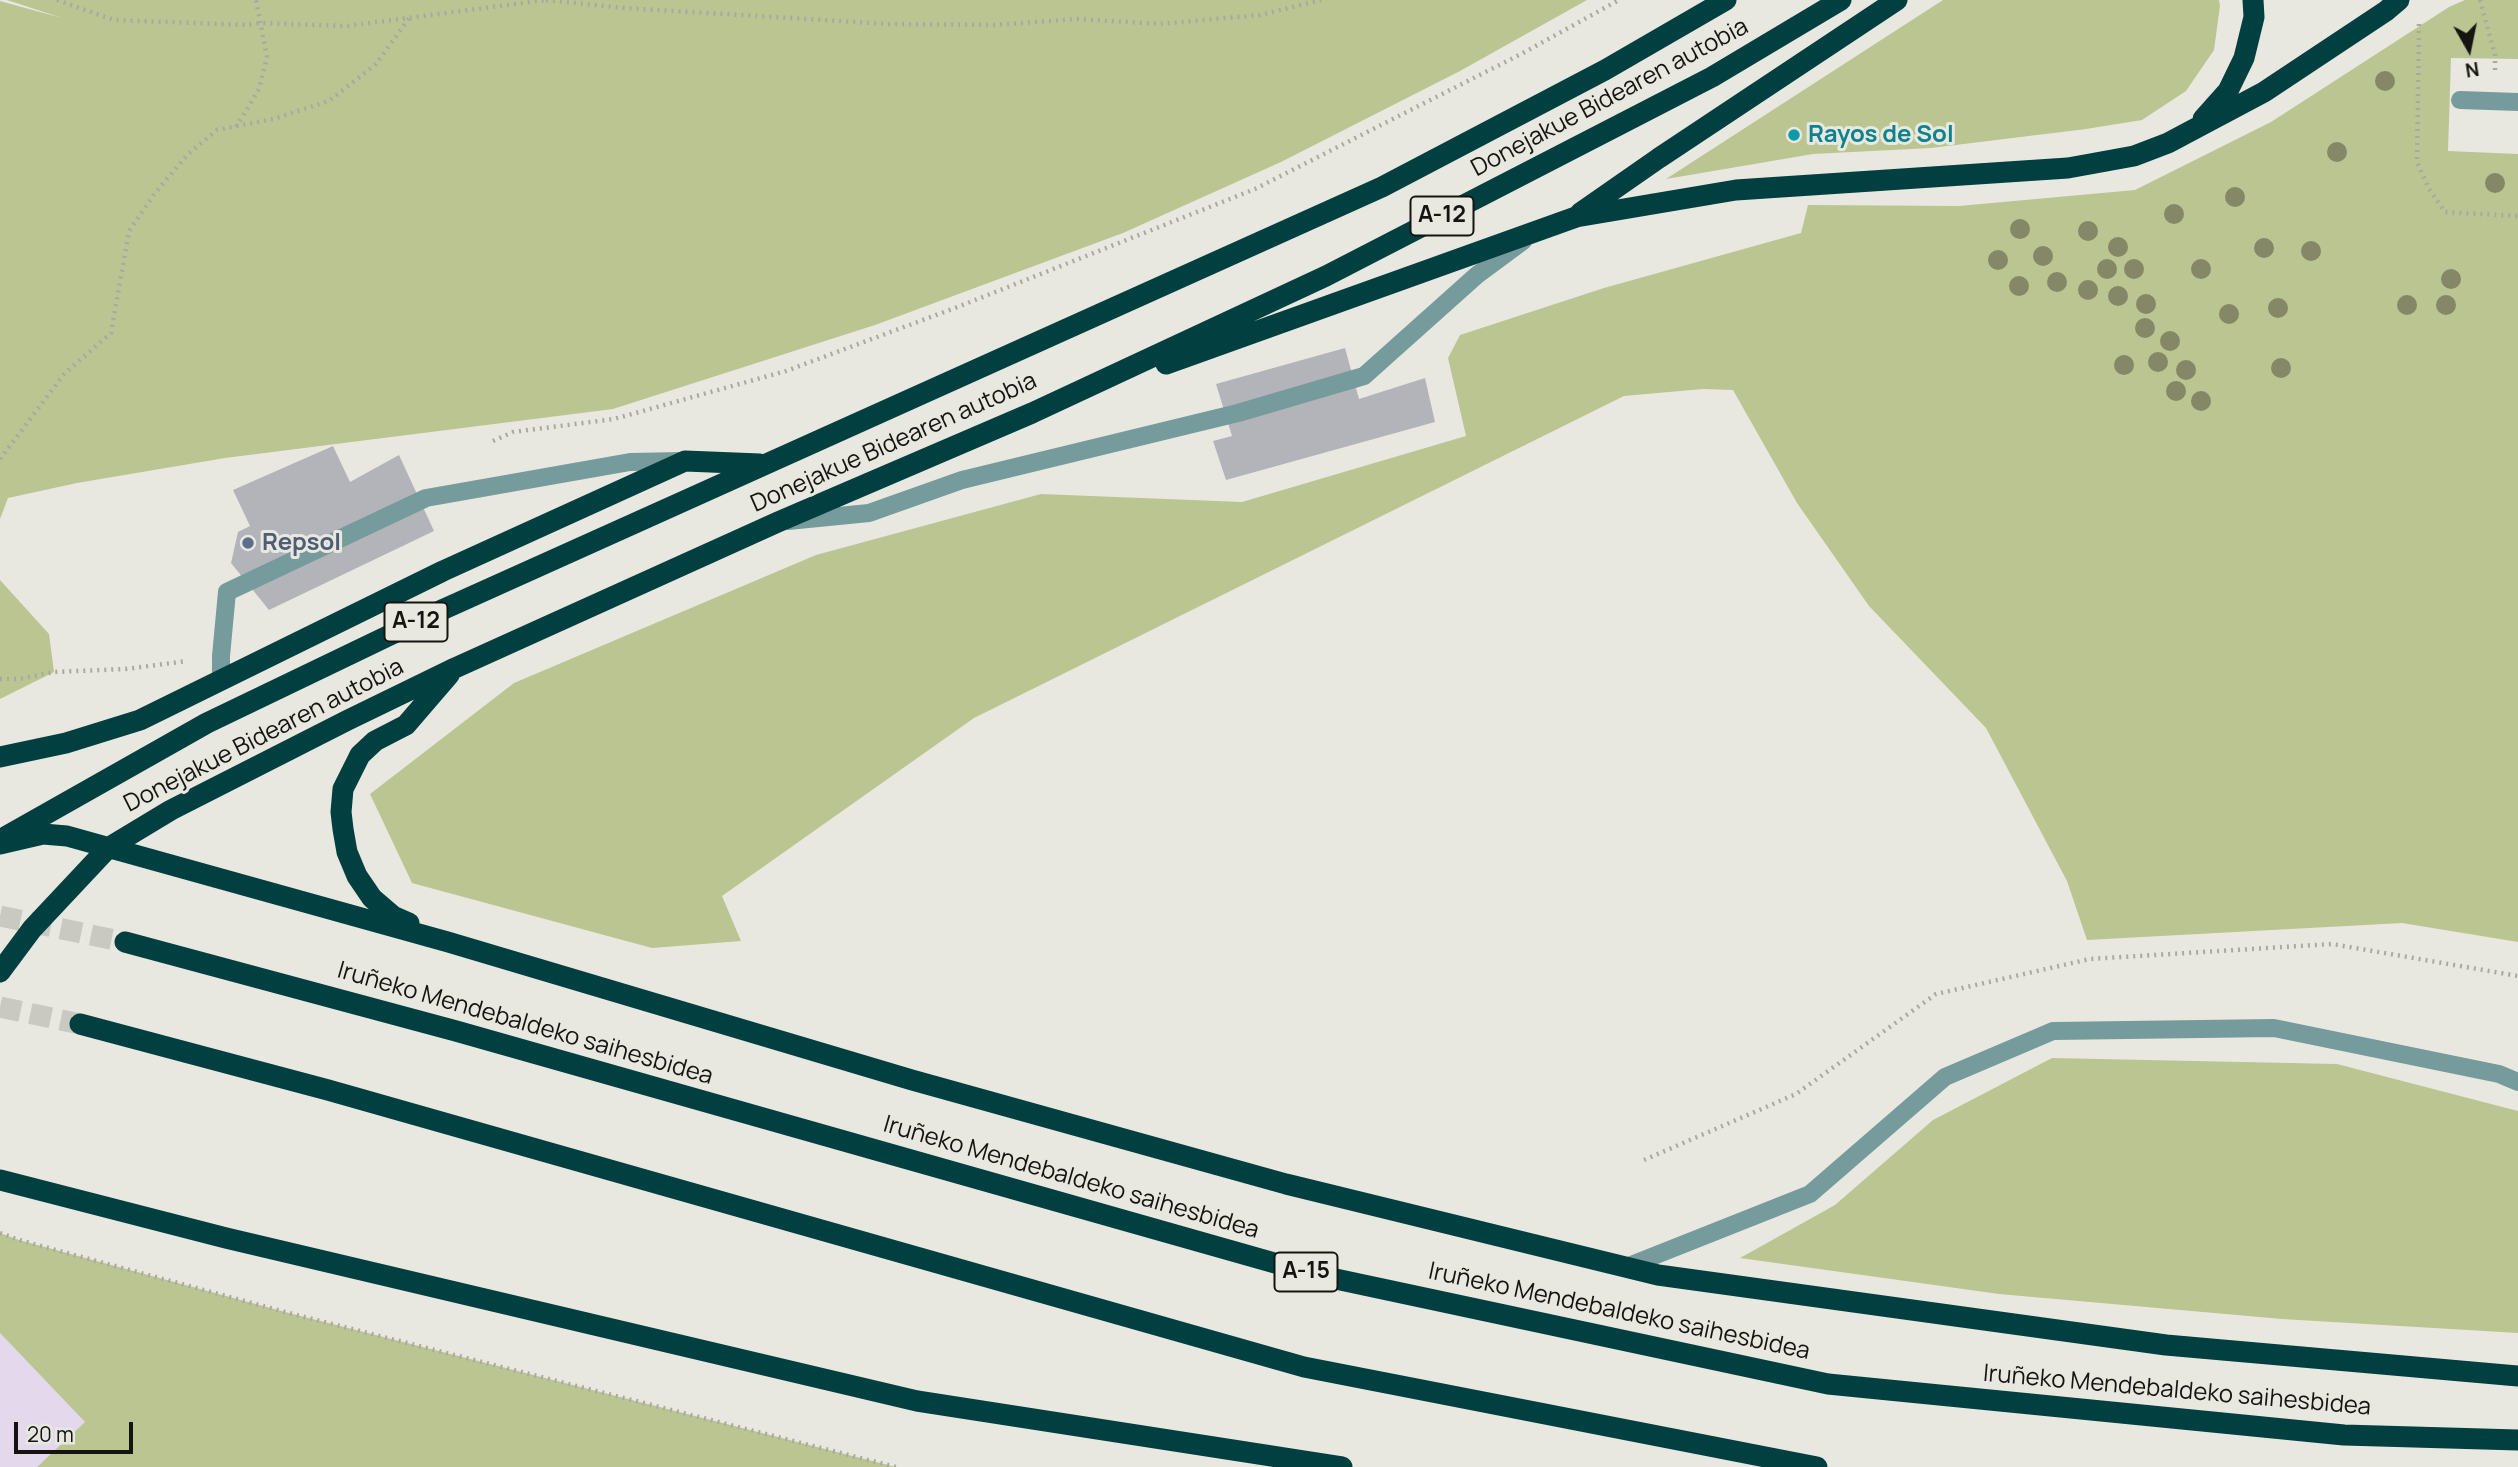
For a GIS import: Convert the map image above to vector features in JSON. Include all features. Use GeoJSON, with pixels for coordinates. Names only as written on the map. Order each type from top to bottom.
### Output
{"type":"FeatureCollection","features":[{"type":"Feature","properties":{"kind":"highway","name":"Donejakue Bidearen autobia"},"geometry":{"type":"LineString","coordinates":[[0,842],[207,723],[444,609],[1382,187],[1605,70],[1726,0]]}},
{"type":"Feature","properties":{"kind":"highway","name":"Donejakue Bidearen autobia"},"geometry":{"type":"LineString","coordinates":[[0,972],[32,929],[108,848],[171,810],[348,719],[455,668],[778,522],[1032,412],[1339,269],[1712,78],[1842,0]]}},
{"type":"Feature","properties":{"kind":"highway"},"geometry":{"type":"LineString","coordinates":[[1576,217],[1659,158],[1897,0]]}},
{"type":"Feature","properties":{"kind":"highway"},"geometry":{"type":"LineString","coordinates":[[2194,128],[2228,91],[2244,58],[2254,17],[2253,0]]}},
{"type":"Feature","properties":{"kind":"highway"},"geometry":{"type":"LineString","coordinates":[[1032,412],[1576,217],[1736,190],[2068,168],[2134,156],[2168,143],[2264,92],[2386,12],[2399,0]]}},
{"type":"Feature","properties":{"kind":"highway"},"geometry":{"type":"LineString","coordinates":[[0,757],[66,743],[130,723],[443,571],[685,461],[766,464]]}},
{"type":"Feature","properties":{"kind":"highway"},"geometry":{"type":"LineString","coordinates":[[448,942],[393,916],[372,898],[357,876],[347,852],[341,812],[343,789],[360,755],[375,741],[406,725],[455,668]]}},
{"type":"Feature","properties":{"kind":"highway"},"geometry":{"type":"LineString","coordinates":[[0,842],[43,834],[67,835],[448,942],[912,1080],[1259,1176],[1658,1275],[2166,1345],[2518,1376]]}},
{"type":"Feature","properties":{"kind":"highway","name":"Iruñeko Mendebaldeko saihesbidea"},"geometry":{"type":"LineString","coordinates":[[125,942],[470,1035],[1317,1275],[1828,1384],[2344,1436],[2518,1440]]}},
{"type":"Feature","properties":{"kind":"highway"},"geometry":{"type":"LineString","coordinates":[[80,1024],[328,1090],[1304,1367],[1817,1467]]}},
{"type":"Feature","properties":{"kind":"highway"},"geometry":{"type":"LineString","coordinates":[[0,1180],[226,1238],[917,1401],[1342,1467]]}},
{"type":"Feature","properties":{"kind":"street"},"geometry":{"type":"LineString","coordinates":[[2460,100],[2518,102]]}},
{"type":"Feature","properties":{"kind":"street"},"geometry":{"type":"LineString","coordinates":[[778,522],[869,513],[962,480],[1238,413],[1364,376],[1477,275],[1535,232]]}},
{"type":"Feature","properties":{"kind":"street"},"geometry":{"type":"LineString","coordinates":[[221,678],[227,592],[426,498],[629,462],[685,461]]}},
{"type":"Feature","properties":{"kind":"street"},"geometry":{"type":"LineString","coordinates":[[1626,1267],[1810,1194],[1945,1077],[2053,1031],[2274,1028],[2499,1074],[2518,1082]]}},
{"type":"Feature","properties":{"kind":"path"},"geometry":{"type":"LineString","coordinates":[[57,0],[114,20],[347,26],[546,0],[624,8],[889,24],[994,25],[1077,19],[1160,24],[1260,15],[1321,0]]}},
{"type":"Feature","properties":{"kind":"path"},"geometry":{"type":"LineString","coordinates":[[236,127],[259,89],[267,57],[256,0]]}},
{"type":"Feature","properties":{"kind":"path"},"geometry":{"type":"LineString","coordinates":[[493,441],[513,432],[614,419],[761,378],[955,308],[1255,189],[1619,0]]}},
{"type":"Feature","properties":{"kind":"path"},"geometry":{"type":"LineString","coordinates":[[2480,0],[2495,55],[2495,101]]}},
{"type":"Feature","properties":{"kind":"path"},"geometry":{"type":"LineString","coordinates":[[0,458],[64,374],[111,333],[129,231],[155,193],[188,153],[217,130],[273,119],[330,101],[376,64],[410,17]]}},
{"type":"Feature","properties":{"kind":"path"},"geometry":{"type":"LineString","coordinates":[[2419,20],[2417,162],[2429,188],[2445,212],[2518,216]]}},
{"type":"Feature","properties":{"kind":"path"},"geometry":{"type":"LineString","coordinates":[[0,679],[19,679],[54,672],[126,669],[221,656]]}},
{"type":"Feature","properties":{"kind":"path"},"geometry":{"type":"LineString","coordinates":[[0,1233],[289,1313],[896,1467]]}},
{"type":"Feature","properties":{"kind":"shaded area"},"geometry":{"type":"Polygon","coordinates":[[[0,1333],[85,1422],[37,1467],[0,1467],[0,1333]]]}},
{"type":"Feature","properties":{"kind":"green space"},"geometry":{"type":"Polygon","coordinates":[[[7,0],[1587,0],[1460,71],[1281,162],[1123,233],[875,325],[613,409],[225,458],[77,483],[8,498],[0,519],[0,1],[62,18],[7,0]]]}},
{"type":"Feature","properties":{"kind":"green space"},"geometry":{"type":"Polygon","coordinates":[[[1943,0],[2219,0],[2220,6],[2214,50],[2186,91],[2142,120],[1931,148],[1813,154],[1666,179],[1943,0]]]}},
{"type":"Feature","properties":{"kind":"green space"},"geometry":{"type":"Polygon","coordinates":[[[2465,0],[2518,0],[2518,59],[2451,58],[2448,151],[2518,154],[2518,942],[2402,923],[2087,940],[2067,881],[1986,728],[1869,606],[1797,503],[1733,390],[1703,389],[1624,396],[974,718],[722,896],[741,941],[652,948],[412,883],[370,794],[514,683],[816,555],[1041,494],[1242,502],[1466,436],[1448,358],[1460,335],[1604,288],[1801,233],[1808,205],[1959,206],[2135,190],[2271,122],[2449,7],[2465,0]]]}},
{"type":"Feature","properties":{"kind":"green space"},"geometry":{"type":"Polygon","coordinates":[[[0,580],[49,634],[54,672],[0,699],[0,580]]]}},
{"type":"Feature","properties":{"kind":"green space"},"geometry":{"type":"Polygon","coordinates":[[[2052,1058],[2337,1064],[2518,1111],[2518,1333],[2282,1319],[1999,1294],[1740,1258],[1835,1205],[1933,1120],[2052,1058]]]}},
{"type":"Feature","properties":{"kind":"green space"},"geometry":{"type":"Polygon","coordinates":[[[0,1233],[289,1313],[896,1467],[37,1467],[85,1422],[0,1333],[0,1233]]]}},
{"type":"Feature","properties":{"kind":"building"},"geometry":{"type":"Polygon","coordinates":[[[1345,348],[1359,399],[1425,378],[1435,422],[1226,480],[1213,441],[1232,436],[1216,384],[1345,348]]]}},
{"type":"Feature","properties":{"kind":"building"},"geometry":{"type":"Polygon","coordinates":[[[333,446],[350,482],[399,455],[434,531],[269,610],[231,563],[238,532],[250,526],[233,490],[333,446]]]}},
{"type":"Feature","properties":{"kind":"tunnel"},"geometry":{"type":"LineString","coordinates":[[0,916],[125,942]]}},
{"type":"Feature","properties":{"kind":"tunnel"},"geometry":{"type":"LineString","coordinates":[[0,1007],[80,1024]]}},
{"type":"Feature","properties":{"kind":"place","name":"Rayos de Sol"},"geometry":{"type":"Point","coordinates":[1794,135]}},
{"type":"Feature","properties":{"kind":"place","name":"Repsol"},"geometry":{"type":"Point","coordinates":[248,543]}}]}
